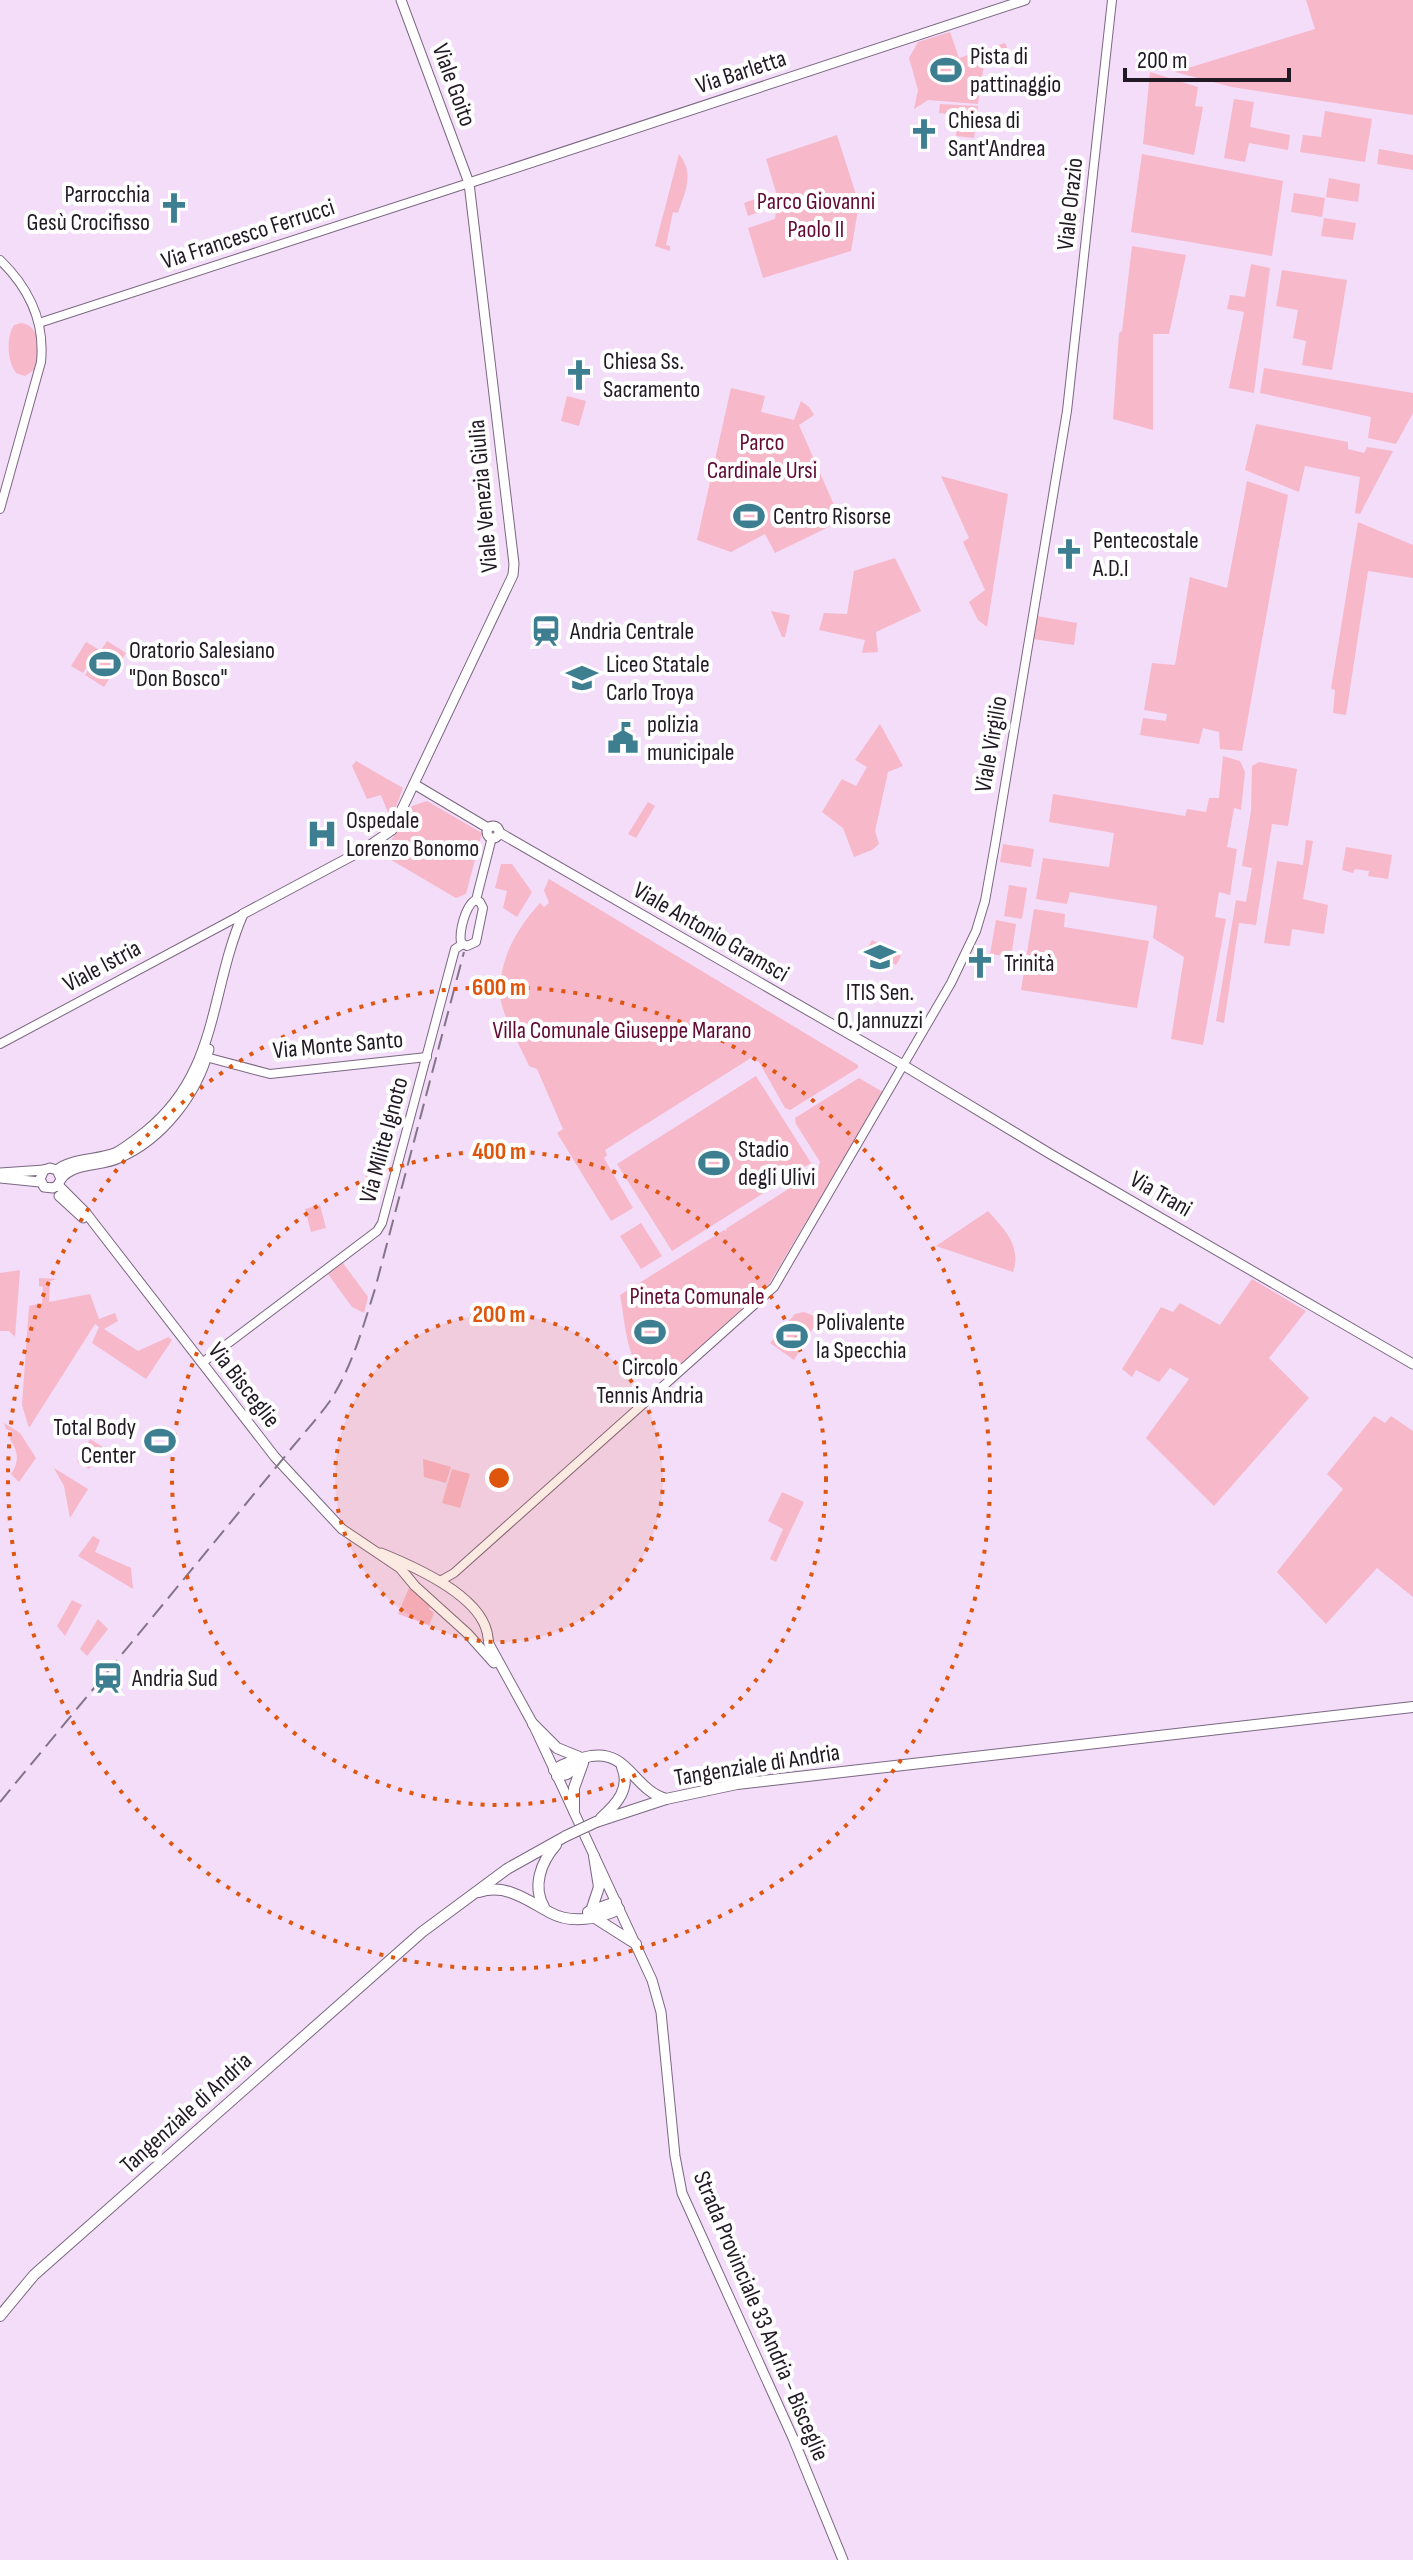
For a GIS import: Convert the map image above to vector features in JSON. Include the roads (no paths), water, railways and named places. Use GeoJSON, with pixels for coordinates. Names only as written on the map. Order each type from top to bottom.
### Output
{"type":"FeatureCollection","features":[{"type":"Feature","properties":{"kind":"main road","name":"Viale Goito"},"geometry":{"type":"LineString","coordinates":[[401,0],[469,183]]}},
{"type":"Feature","properties":{"kind":"main road","name":"Via Barletta"},"geometry":{"type":"LineString","coordinates":[[469,183],[1025,0]]}},
{"type":"Feature","properties":{"kind":"main road","name":"Viale Venezia Giulia"},"geometry":{"type":"LineString","coordinates":[[414,784],[510,584],[514,564],[469,183]]}},
{"type":"Feature","properties":{"kind":"main road","name":"Viale Antonio Gramsci"},"geometry":{"type":"LineString","coordinates":[[414,784],[492,835],[903,1065]]}},
{"type":"Feature","properties":{"kind":"main road","name":"Viale Istria"},"geometry":{"type":"LineString","coordinates":[[243,914],[385,838],[394,828],[414,784]]}},
{"type":"Feature","properties":{"kind":"main road"},"geometry":{"type":"LineString","coordinates":[[204,1057],[235,934],[243,914]]}},
{"type":"Feature","properties":{"kind":"main road"},"geometry":{"type":"LineString","coordinates":[[56,1181],[66,1164],[133,1145],[176,1113],[197,1081],[243,925],[243,914]]}},
{"type":"Feature","properties":{"kind":"main road","name":"Via Trani"},"geometry":{"type":"LineString","coordinates":[[903,1065],[1413,1364]]}},
{"type":"Feature","properties":{"kind":"main road"},"geometry":{"type":"LineString","coordinates":[[0,1176],[50,1168],[56,1181]]}},
{"type":"Feature","properties":{"kind":"main road"},"geometry":{"type":"LineString","coordinates":[[0,1176],[40,1182],[44,1170]]}},
{"type":"Feature","properties":{"kind":"main road","name":"Via Bisceglie"},"geometry":{"type":"LineString","coordinates":[[40,1182],[56,1181],[275,1457],[327,1514],[342,1529],[405,1572],[413,1584],[470,1635],[505,1673]]}},
{"type":"Feature","properties":{"kind":"main road","name":"Via Bisceglie"},"geometry":{"type":"LineString","coordinates":[[381,1553],[423,1571],[469,1604],[487,1630],[489,1644],[533,1724]]}},
{"type":"Feature","properties":{"kind":"main road"},"geometry":{"type":"LineString","coordinates":[[413,1584],[412,1573],[423,1571]]}},
{"type":"Feature","properties":{"kind":"main road"},"geometry":{"type":"LineString","coordinates":[[470,1635],[482,1637],[483,1623]]}},
{"type":"Feature","properties":{"kind":"main road","name":"Tangenziale di Andria"},"geometry":{"type":"LineString","coordinates":[[0,2316],[34,2275],[257,2076],[459,1902],[515,1863],[596,1822],[699,1790],[1413,1707]]}},
{"type":"Feature","properties":{"kind":"main road"},"geometry":{"type":"LineString","coordinates":[[533,1724],[557,1748],[585,1759]]}},
{"type":"Feature","properties":{"kind":"main road","name":"Strada Provinciale 33 Andria - Bisceglie"},"geometry":{"type":"LineString","coordinates":[[533,1724],[652,1980],[661,2012],[675,2156],[682,2193],[793,2438],[843,2560]]}},
{"type":"Feature","properties":{"kind":"main road"},"geometry":{"type":"LineString","coordinates":[[556,1773],[567,1774],[585,1759],[605,1755],[618,1761],[649,1792],[666,1799]]}},
{"type":"Feature","properties":{"kind":"main road"},"geometry":{"type":"LineString","coordinates":[[574,1811],[574,1788],[585,1759]]}},
{"type":"Feature","properties":{"kind":"main road"},"geometry":{"type":"LineString","coordinates":[[596,1822],[615,1804],[624,1789],[625,1774],[618,1761]]}},
{"type":"Feature","properties":{"kind":"main road"},"geometry":{"type":"LineString","coordinates":[[548,1911],[540,1898],[540,1873],[548,1855],[566,1836]]}},
{"type":"Feature","properties":{"kind":"main road"},"geometry":{"type":"LineString","coordinates":[[593,1914],[599,1887],[594,1856]]}},
{"type":"Feature","properties":{"kind":"main road"},"geometry":{"type":"LineString","coordinates":[[459,1902],[483,1890],[498,1889],[523,1897],[561,1917],[593,1914],[618,1905]]}},
{"type":"Feature","properties":{"kind":"main road"},"geometry":{"type":"LineString","coordinates":[[593,1914],[636,1944]]}},
{"type":"Feature","properties":{"kind":"street","name":"Viale Orazio"},"geometry":{"type":"LineString","coordinates":[[1067,411],[1112,0]]}},
{"type":"Feature","properties":{"kind":"street","name":"Via Francesco Ferrucci"},"geometry":{"type":"LineString","coordinates":[[39,323],[469,183]]}},
{"type":"Feature","properties":{"kind":"street"},"geometry":{"type":"LineString","coordinates":[[0,260],[17,278],[39,323],[43,342],[38,374],[0,509]]}},
{"type":"Feature","properties":{"kind":"street","name":"Viale Virgilio"},"geometry":{"type":"LineString","coordinates":[[440,1581],[454,1573],[774,1287],[951,983],[976,931],[985,901],[1067,411]]}},
{"type":"Feature","properties":{"kind":"street","name":"Via Milite Ignoto"},"geometry":{"type":"LineString","coordinates":[[202,1363],[377,1231],[382,1223],[455,949],[465,942],[492,835]]}},
{"type":"Feature","properties":{"kind":"street"},"geometry":{"type":"LineString","coordinates":[[465,942],[476,942],[483,908],[475,901]]}},
{"type":"Feature","properties":{"kind":"street","name":"Viale Istria"},"geometry":{"type":"LineString","coordinates":[[0,1044],[243,914]]}},
{"type":"Feature","properties":{"kind":"street"},"geometry":{"type":"LineString","coordinates":[[223,924],[234,927],[235,934]]}},
{"type":"Feature","properties":{"kind":"street","name":"Via Monte Santo"},"geometry":{"type":"LineString","coordinates":[[204,1057],[270,1074],[427,1057]]}},
{"type":"Feature","properties":{"kind":"street"},"geometry":{"type":"LineString","coordinates":[[451,1589],[454,1573]]}},
{"type":"Feature","properties":{"kind":"railway"},"geometry":{"type":"LineString","coordinates":[[290,1450],[330,1401],[351,1361],[375,1289],[464,952]]}},
{"type":"Feature","properties":{"kind":"railway"},"geometry":{"type":"LineString","coordinates":[[0,1802],[287,1454]]}},
{"type":"Feature","properties":{"kind":"place","name":"Pista di pattinaggio"},"geometry":{"type":"Point","coordinates":[946,70]}},
{"type":"Feature","properties":{"kind":"place","name":"Chiesa di Sant'Andrea"},"geometry":{"type":"Point","coordinates":[924,134]}},
{"type":"Feature","properties":{"kind":"place","name":"Parrocchia Gesù Crocifisso"},"geometry":{"type":"Point","coordinates":[174,208]}},
{"type":"Feature","properties":{"kind":"place","name":"Chiesa Ss. Sacramento"},"geometry":{"type":"Point","coordinates":[579,375]}},
{"type":"Feature","properties":{"kind":"place","name":"Centro Risorse"},"geometry":{"type":"Point","coordinates":[749,516]}},
{"type":"Feature","properties":{"kind":"place","name":"Pentecostale A.D.I"},"geometry":{"type":"Point","coordinates":[1069,554]}},
{"type":"Feature","properties":{"kind":"place","name":"Andria Centrale"},"geometry":{"type":"Point","coordinates":[546,631]}},
{"type":"Feature","properties":{"kind":"place","name":"Oratorio Salesiano \"Don Bosco\""},"geometry":{"type":"Point","coordinates":[105,664]}},
{"type":"Feature","properties":{"kind":"place","name":"Liceo Statale Carlo Troya"},"geometry":{"type":"Point","coordinates":[582,678]}},
{"type":"Feature","properties":{"kind":"place","name":"polizia municipale"},"geometry":{"type":"Point","coordinates":[623,738]}},
{"type":"Feature","properties":{"kind":"place","name":"Ospedale Lorenzo Bonomo"},"geometry":{"type":"Point","coordinates":[322,834]}},
{"type":"Feature","properties":{"kind":"place","name":"ITIS Sen. O. Jannuzzi"},"geometry":{"type":"Point","coordinates":[880,957]}},
{"type":"Feature","properties":{"kind":"place","name":"Trinità"},"geometry":{"type":"Point","coordinates":[980,963]}},
{"type":"Feature","properties":{"kind":"place","name":"Stadio degli Ulivi"},"geometry":{"type":"Point","coordinates":[714,1163]}},
{"type":"Feature","properties":{"kind":"place","name":"Circolo Tennis Andria"},"geometry":{"type":"Point","coordinates":[650,1332]}},
{"type":"Feature","properties":{"kind":"place","name":"Polivalente la Specchia"},"geometry":{"type":"Point","coordinates":[792,1336]}},
{"type":"Feature","properties":{"kind":"place","name":"Total Body Center"},"geometry":{"type":"Point","coordinates":[160,1441]}},
{"type":"Feature","properties":{"kind":"place","name":"Andria Sud"},"geometry":{"type":"Point","coordinates":[108,1678]}},
{"type":"Feature","properties":{"kind":"park label","name":"Parco Giovanni Paolo II"},"geometry":{"type":"Point","coordinates":[816,215]}},
{"type":"Feature","properties":{"kind":"park label","name":"Parco Cardinale Ursi"},"geometry":{"type":"Point","coordinates":[762,456]}},
{"type":"Feature","properties":{"kind":"park label","name":"Villa Comunale Giuseppe Marano"},"geometry":{"type":"Point","coordinates":[622,1030]}},
{"type":"Feature","properties":{"kind":"park label","name":"Pineta Comunale"},"geometry":{"type":"Point","coordinates":[697,1296]}}]}
